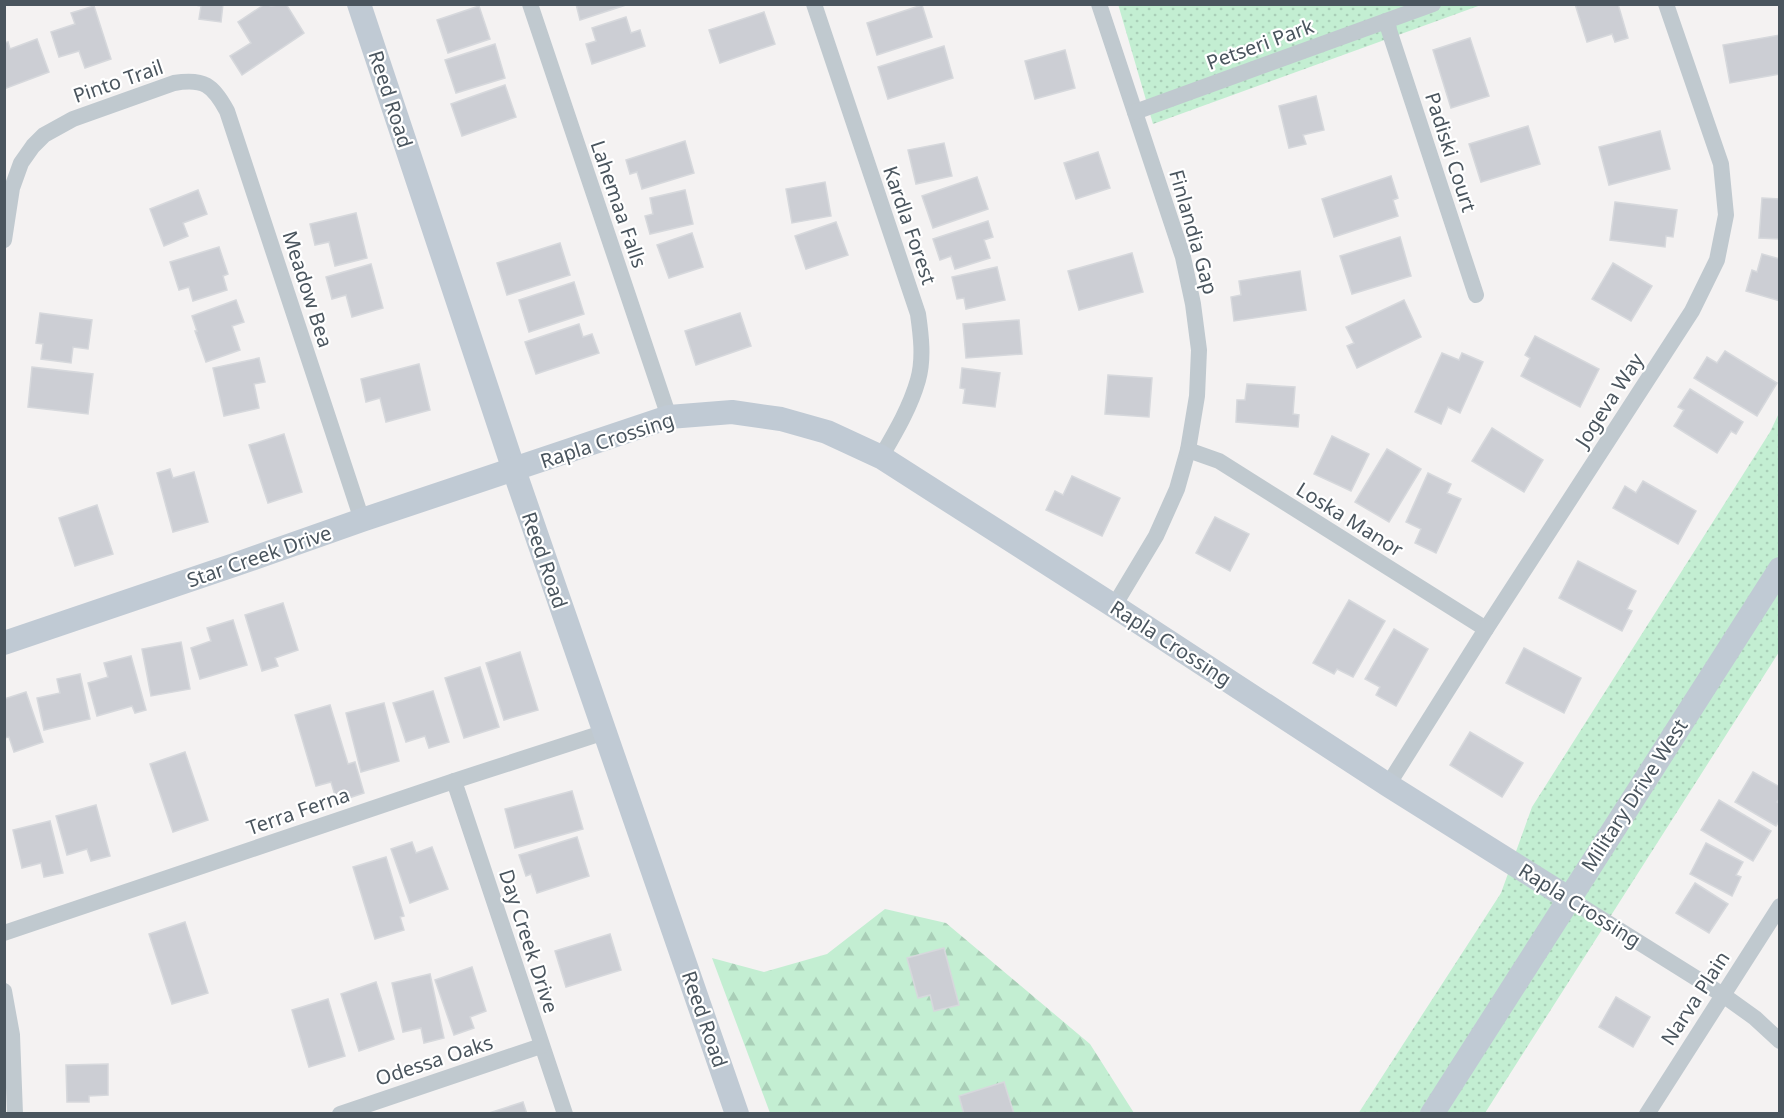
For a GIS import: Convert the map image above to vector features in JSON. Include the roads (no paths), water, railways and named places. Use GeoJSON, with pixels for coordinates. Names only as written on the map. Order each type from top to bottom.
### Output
{"type":"FeatureCollection","features":[{"type":"Feature","properties":{"kind":"street","name":"Reed Road"},"geometry":{"type":"LineString","coordinates":[[359,4],[514,470],[737,1113]]}},
{"type":"Feature","properties":{"kind":"street","name":"Lahemaa Falls"},"geometry":{"type":"LineString","coordinates":[[530,4],[669,417]]}},
{"type":"Feature","properties":{"kind":"street","name":"Kardla Forest"},"geometry":{"type":"LineString","coordinates":[[814,4],[918,314],[922,344],[918,378],[902,420],[881,457]]}},
{"type":"Feature","properties":{"kind":"street","name":"Finlandia Gap"},"geometry":{"type":"LineString","coordinates":[[1099,4],[1183,257],[1193,304],[1199,350],[1197,396],[1188,450],[1177,489],[1156,536],[1114,606]]}},
{"type":"Feature","properties":{"kind":"street","name":"Petseri Park"},"geometry":{"type":"LineString","coordinates":[[1135,112],[1433,4]]}},
{"type":"Feature","properties":{"kind":"street","name":"Jogeva Way"},"geometry":{"type":"LineString","coordinates":[[1388,784],[1692,311],[1717,260],[1726,215],[1721,164],[1666,4]]}},
{"type":"Feature","properties":{"kind":"street","name":"Padiski Court"},"geometry":{"type":"LineString","coordinates":[[1386,21],[1476,295]]}},
{"type":"Feature","properties":{"kind":"street","name":"Pinto Trail"},"geometry":{"type":"LineString","coordinates":[[4,240],[12,188],[21,163],[44,135],[73,119],[174,82],[200,82]]}},
{"type":"Feature","properties":{"kind":"street","name":"Meadow Bea"},"geometry":{"type":"LineString","coordinates":[[200,82],[218,94],[227,111],[362,520]]}},
{"type":"Feature","properties":{"kind":"street","name":"Rapla Crossing"},"geometry":{"type":"LineString","coordinates":[[514,470],[669,417],[732,412],[781,419],[827,432],[881,457],[1388,784],[1723,995],[1755,1018],[1779,1041]]}},
{"type":"Feature","properties":{"kind":"street","name":"Loska Manor"},"geometry":{"type":"LineString","coordinates":[[1188,450],[1219,461],[1486,629]]}},
{"type":"Feature","properties":{"kind":"street","name":"Star Creek Drive"},"geometry":{"type":"LineString","coordinates":[[4,643],[514,470]]}},
{"type":"Feature","properties":{"kind":"street","name":"Military Drive West"},"geometry":{"type":"LineString","coordinates":[[1432,1113],[1779,569]]}},
{"type":"Feature","properties":{"kind":"street","name":"Terra Ferna"},"geometry":{"type":"LineString","coordinates":[[4,933],[605,732]]}},
{"type":"Feature","properties":{"kind":"street","name":"Day Creek Drive"},"geometry":{"type":"LineString","coordinates":[[454,781],[565,1113]]}},
{"type":"Feature","properties":{"kind":"street","name":"Narva Plain"},"geometry":{"type":"LineString","coordinates":[[1647,1113],[1779,906]]}},
{"type":"Feature","properties":{"kind":"street"},"geometry":{"type":"LineString","coordinates":[[4,991],[12,1035],[15,1113]]}},
{"type":"Feature","properties":{"kind":"street","name":"Odessa Oaks"},"geometry":{"type":"LineString","coordinates":[[340,1113],[541,1046]]}}]}
